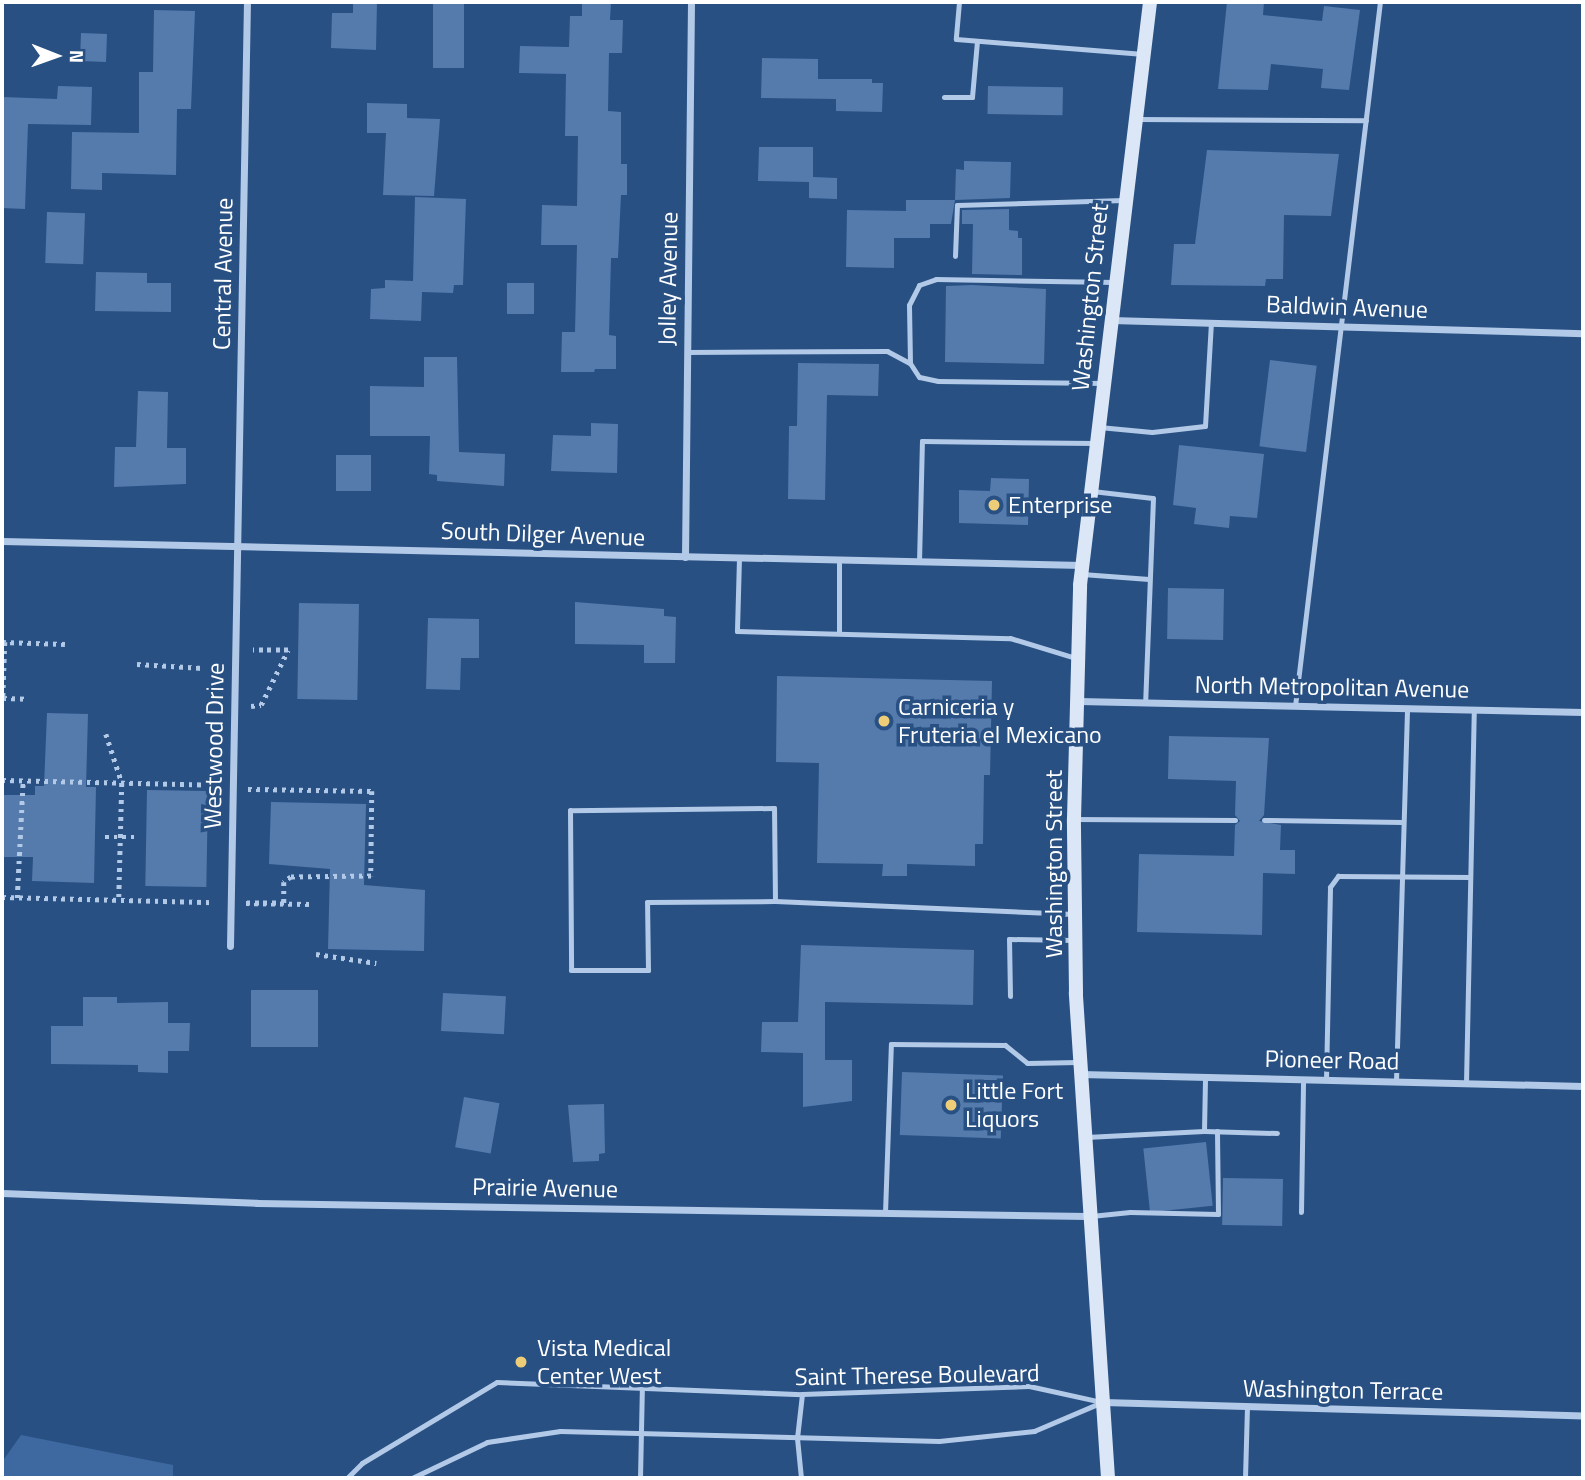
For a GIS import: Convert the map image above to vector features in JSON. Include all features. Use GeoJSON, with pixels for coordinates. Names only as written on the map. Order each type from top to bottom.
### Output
{"type":"FeatureCollection","features":[{"type":"Feature","properties":{"kind":"main road","name":"Washington Street"},"geometry":{"type":"LineString","coordinates":[[1108,1478],[1079,1068],[1074,819],[1082,569],[1124,200],[1150,2]]}},
{"type":"Feature","properties":{"kind":"street","name":"Central Avenue"},"geometry":{"type":"LineString","coordinates":[[237,546],[247,2]]}},
{"type":"Feature","properties":{"kind":"street","name":"Jolley Avenue"},"geometry":{"type":"LineString","coordinates":[[685,557],[691,2]]}},
{"type":"Feature","properties":{"kind":"street","name":"Baldwin Avenue"},"geometry":{"type":"LineString","coordinates":[[1111,320],[1583,333]]}},
{"type":"Feature","properties":{"kind":"street","name":"South Dilger Avenue"},"geometry":{"type":"LineString","coordinates":[[2,541],[919,562],[1082,569]]}},
{"type":"Feature","properties":{"kind":"street","name":"Westwood Drive"},"geometry":{"type":"LineString","coordinates":[[230,946],[237,546]]}},
{"type":"Feature","properties":{"kind":"street","name":"North Metropolitan Avenue"},"geometry":{"type":"LineString","coordinates":[[1079,701],[1583,712]]}},
{"type":"Feature","properties":{"kind":"street","name":"Pioneer Road"},"geometry":{"type":"LineString","coordinates":[[1079,1068],[1205,1077],[1583,1086]]}},
{"type":"Feature","properties":{"kind":"street","name":"Prairie Avenue"},"geometry":{"type":"LineString","coordinates":[[2,1193],[257,1203],[1088,1216]]}},
{"type":"Feature","properties":{"kind":"street","name":"Washington Terrace"},"geometry":{"type":"LineString","coordinates":[[1102,1402],[1583,1415]]}},
{"type":"Feature","properties":{"kind":"lane"},"geometry":{"type":"LineString","coordinates":[[959,2],[956,39],[1143,54]]}},
{"type":"Feature","properties":{"kind":"lane"},"geometry":{"type":"LineString","coordinates":[[1295,705],[1380,2]]}},
{"type":"Feature","properties":{"kind":"lane"},"geometry":{"type":"LineString","coordinates":[[944,97],[972,97],[977,41]]}},
{"type":"Feature","properties":{"kind":"lane"},"geometry":{"type":"LineString","coordinates":[[1134,119],[1366,120]]}},
{"type":"Feature","properties":{"kind":"lane"},"geometry":{"type":"LineString","coordinates":[[955,256],[957,205],[1124,200]]}},
{"type":"Feature","properties":{"kind":"lane"},"geometry":{"type":"LineString","coordinates":[[910,363],[909,305],[919,285],[936,279],[1115,282]]}},
{"type":"Feature","properties":{"kind":"lane"},"geometry":{"type":"LineString","coordinates":[[1099,427],[1152,432],[1205,426],[1211,323]]}},
{"type":"Feature","properties":{"kind":"lane"},"geometry":{"type":"LineString","coordinates":[[687,352],[887,351],[910,363],[919,377],[938,381],[1104,383]]}},
{"type":"Feature","properties":{"kind":"lane"},"geometry":{"type":"LineString","coordinates":[[919,562],[922,441],[1097,443]]}},
{"type":"Feature","properties":{"kind":"lane"},"geometry":{"type":"LineString","coordinates":[[1091,491],[1153,498],[1145,703]]}},
{"type":"Feature","properties":{"kind":"lane"},"geometry":{"type":"LineString","coordinates":[[739,558],[737,631],[1010,638],[1079,659]]}},
{"type":"Feature","properties":{"kind":"lane"},"geometry":{"type":"LineString","coordinates":[[839,560],[839,633]]}},
{"type":"Feature","properties":{"kind":"lane"},"geometry":{"type":"LineString","coordinates":[[1082,569],[1149,579]]}},
{"type":"Feature","properties":{"kind":"lane"},"geometry":{"type":"LineString","coordinates":[[1396,1081],[1407,708]]}},
{"type":"Feature","properties":{"kind":"lane"},"geometry":{"type":"LineString","coordinates":[[1466,1083],[1474,709]]}},
{"type":"Feature","properties":{"kind":"lane"},"geometry":{"type":"LineString","coordinates":[[775,901],[774,808],[570,810],[571,970],[648,970],[648,902],[775,901],[1077,915]]}},
{"type":"Feature","properties":{"kind":"lane"},"geometry":{"type":"LineString","coordinates":[[1074,819],[1235,820]]}},
{"type":"Feature","properties":{"kind":"lane"},"geometry":{"type":"LineString","coordinates":[[1264,820],[1402,822]]}},
{"type":"Feature","properties":{"kind":"lane"},"geometry":{"type":"LineString","coordinates":[[1326,1079],[1331,887],[1338,876],[1470,877]]}},
{"type":"Feature","properties":{"kind":"lane"},"geometry":{"type":"LineString","coordinates":[[1010,996],[1010,939],[1076,940]]}},
{"type":"Feature","properties":{"kind":"lane"},"geometry":{"type":"LineString","coordinates":[[885,1213],[891,1044],[1005,1045],[1027,1063],[1079,1068]]}},
{"type":"Feature","properties":{"kind":"lane"},"geometry":{"type":"LineString","coordinates":[[1204,1131],[1205,1077]]}},
{"type":"Feature","properties":{"kind":"lane"},"geometry":{"type":"LineString","coordinates":[[1301,1212],[1303,1079]]}},
{"type":"Feature","properties":{"kind":"lane"},"geometry":{"type":"LineString","coordinates":[[1083,1137],[1204,1131],[1277,1133]]}},
{"type":"Feature","properties":{"kind":"lane"},"geometry":{"type":"LineString","coordinates":[[1088,1216],[1130,1212],[1218,1214],[1217,1131]]}},
{"type":"Feature","properties":{"kind":"lane","name":"Saint Therese Boulevard"},"geometry":{"type":"LineString","coordinates":[[351,1477],[362,1463],[497,1382],[802,1394],[1029,1386],[1102,1402]]}},
{"type":"Feature","properties":{"kind":"lane"},"geometry":{"type":"LineString","coordinates":[[640,1478],[642,1386]]}},
{"type":"Feature","properties":{"kind":"lane"},"geometry":{"type":"LineString","coordinates":[[801,1478],[797,1437],[802,1394]]}},
{"type":"Feature","properties":{"kind":"lane"},"geometry":{"type":"LineString","coordinates":[[412,1478],[487,1442],[560,1431],[939,1441],[1034,1431],[1102,1402]]}},
{"type":"Feature","properties":{"kind":"lane"},"geometry":{"type":"LineString","coordinates":[[1245,1478],[1247,1407]]}},
{"type":"Feature","properties":{"kind":"path"},"geometry":{"type":"LineString","coordinates":[[28,699],[3,698],[3,642],[65,644]]}},
{"type":"Feature","properties":{"kind":"path"},"geometry":{"type":"LineString","coordinates":[[250,706],[261,705],[288,650],[252,650]]}},
{"type":"Feature","properties":{"kind":"path"},"geometry":{"type":"LineString","coordinates":[[137,664],[203,668]]}},
{"type":"Feature","properties":{"kind":"path"},"geometry":{"type":"LineString","coordinates":[[106,734],[122,783],[119,900]]}},
{"type":"Feature","properties":{"kind":"path"},"geometry":{"type":"LineString","coordinates":[[2,780],[215,785]]}},
{"type":"Feature","properties":{"kind":"path"},"geometry":{"type":"LineString","coordinates":[[18,898],[23,781]]}},
{"type":"Feature","properties":{"kind":"path"},"geometry":{"type":"LineString","coordinates":[[247,789],[372,791],[371,876],[291,877],[284,882],[284,896],[284,904],[271,904],[246,903],[272,904],[285,904],[311,904]]}},
{"type":"Feature","properties":{"kind":"path"},"geometry":{"type":"LineString","coordinates":[[105,836],[136,837]]}},
{"type":"Feature","properties":{"kind":"path"},"geometry":{"type":"LineString","coordinates":[[2,897],[218,902]]}},
{"type":"Feature","properties":{"kind":"path"},"geometry":{"type":"LineString","coordinates":[[316,954],[376,962]]}},
{"type":"Feature","properties":{"kind":"shaded area"},"geometry":{"type":"Polygon","coordinates":[[[21,1435],[173,1465],[173,1478],[2,1478],[2,1462],[21,1435]]]}},
{"type":"Feature","properties":{"kind":"building"},"geometry":{"type":"Polygon","coordinates":[[[353,2],[377,2],[376,50],[331,48],[332,13],[353,13],[353,2]]]}},
{"type":"Feature","properties":{"kind":"building"},"geometry":{"type":"Polygon","coordinates":[[[433,2],[464,2],[464,68],[433,68],[433,2]]]}},
{"type":"Feature","properties":{"kind":"building"},"geometry":{"type":"Polygon","coordinates":[[[582,2],[611,2],[610,20],[623,20],[622,53],[609,53],[608,111],[621,112],[621,164],[627,164],[627,195],[621,195],[618,258],[611,258],[609,335],[616,336],[616,369],[561,372],[562,332],[575,332],[577,245],[541,245],[542,205],[577,206],[578,136],[565,136],[566,74],[519,73],[520,46],[569,47],[570,16],[582,16],[582,2]]]}},
{"type":"Feature","properties":{"kind":"building"},"geometry":{"type":"Polygon","coordinates":[[[1227,2],[1264,2],[1263,15],[1322,21],[1324,6],[1360,10],[1349,90],[1321,88],[1323,69],[1271,64],[1268,90],[1218,89],[1227,2]]]}},
{"type":"Feature","properties":{"kind":"building"},"geometry":{"type":"Polygon","coordinates":[[[154,10],[195,11],[191,109],[177,109],[176,175],[102,173],[102,190],[71,189],[72,132],[139,133],[139,72],[153,72],[154,10]]]}},
{"type":"Feature","properties":{"kind":"building"},"geometry":{"type":"Polygon","coordinates":[[[81,33],[107,34],[106,62],[80,61],[81,33]]]}},
{"type":"Feature","properties":{"kind":"building"},"geometry":{"type":"Polygon","coordinates":[[[762,58],[818,59],[818,79],[872,79],[872,83],[883,83],[882,112],[836,111],[836,99],[761,98],[762,58]]]}},
{"type":"Feature","properties":{"kind":"building"},"geometry":{"type":"Polygon","coordinates":[[[58,86],[92,87],[91,125],[28,124],[25,209],[2,208],[2,97],[57,99],[58,86]]]}},
{"type":"Feature","properties":{"kind":"building"},"geometry":{"type":"Polygon","coordinates":[[[988,86],[1063,87],[1062,115],[988,114],[988,86]]]}},
{"type":"Feature","properties":{"kind":"building"},"geometry":{"type":"Polygon","coordinates":[[[367,103],[407,104],[407,118],[440,119],[434,196],[383,195],[386,133],[367,133],[367,103]]]}},
{"type":"Feature","properties":{"kind":"building"},"geometry":{"type":"Polygon","coordinates":[[[759,147],[813,147],[813,177],[837,178],[837,199],[809,198],[809,182],[758,181],[759,147]]]}},
{"type":"Feature","properties":{"kind":"building"},"geometry":{"type":"Polygon","coordinates":[[[1207,150],[1339,154],[1331,216],[1284,215],[1283,279],[1266,279],[1265,286],[1171,285],[1174,244],[1195,244],[1207,150]]]}},
{"type":"Feature","properties":{"kind":"building"},"geometry":{"type":"Polygon","coordinates":[[[964,161],[1011,162],[1010,198],[955,200],[956,169],[964,170],[964,161]]]}},
{"type":"Feature","properties":{"kind":"building"},"geometry":{"type":"Polygon","coordinates":[[[415,197],[466,199],[463,285],[454,285],[453,293],[422,292],[421,321],[370,319],[371,289],[385,288],[385,280],[413,281],[415,197]]]}},
{"type":"Feature","properties":{"kind":"building"},"geometry":{"type":"Polygon","coordinates":[[[906,200],[955,200],[951,224],[930,224],[930,238],[894,238],[894,268],[846,267],[847,210],[906,211],[906,200]]]}},
{"type":"Feature","properties":{"kind":"building"},"geometry":{"type":"Polygon","coordinates":[[[1009,209],[1009,230],[1018,231],[1018,238],[1022,238],[1022,275],[972,274],[973,224],[962,224],[962,210],[1009,209]]]}},
{"type":"Feature","properties":{"kind":"building"},"geometry":{"type":"Polygon","coordinates":[[[47,212],[85,213],[83,264],[45,263],[47,212]]]}},
{"type":"Feature","properties":{"kind":"building"},"geometry":{"type":"Polygon","coordinates":[[[96,272],[147,273],[147,283],[171,283],[171,312],[95,311],[96,272]]]}},
{"type":"Feature","properties":{"kind":"building"},"geometry":{"type":"Polygon","coordinates":[[[507,283],[534,283],[534,314],[507,314],[507,283]]]}},
{"type":"Feature","properties":{"kind":"building"},"geometry":{"type":"Polygon","coordinates":[[[946,286],[1046,289],[1044,364],[945,362],[946,286]]]}},
{"type":"Feature","properties":{"kind":"building"},"geometry":{"type":"Polygon","coordinates":[[[424,357],[457,357],[459,452],[505,454],[504,486],[437,481],[437,475],[429,474],[430,436],[370,436],[370,386],[424,387],[424,357]]]}},
{"type":"Feature","properties":{"kind":"building"},"geometry":{"type":"Polygon","coordinates":[[[1270,360],[1317,366],[1306,452],[1259,446],[1270,360]]]}},
{"type":"Feature","properties":{"kind":"building"},"geometry":{"type":"Polygon","coordinates":[[[798,363],[879,364],[878,396],[827,395],[825,500],[788,499],[789,426],[797,426],[798,363]]]}},
{"type":"Feature","properties":{"kind":"building"},"geometry":{"type":"Polygon","coordinates":[[[138,391],[168,392],[167,448],[186,448],[186,484],[114,487],[115,447],[136,447],[138,391]]]}},
{"type":"Feature","properties":{"kind":"building"},"geometry":{"type":"Polygon","coordinates":[[[591,423],[618,424],[617,473],[551,471],[553,435],[591,436],[591,423]]]}},
{"type":"Feature","properties":{"kind":"building"},"geometry":{"type":"Polygon","coordinates":[[[1179,445],[1264,454],[1257,518],[1230,516],[1229,528],[1194,524],[1196,508],[1173,505],[1179,445]]]}},
{"type":"Feature","properties":{"kind":"building"},"geometry":{"type":"Polygon","coordinates":[[[336,455],[371,455],[371,491],[336,491],[336,455]]]}},
{"type":"Feature","properties":{"kind":"building","name":"Enterprise"},"geometry":{"type":"Polygon","coordinates":[[[991,478],[1029,479],[1028,525],[959,523],[959,490],[990,491],[991,478]]]}},
{"type":"Feature","properties":{"kind":"building"},"geometry":{"type":"Polygon","coordinates":[[[1168,588],[1224,589],[1223,640],[1167,639],[1168,588]]]}},
{"type":"Feature","properties":{"kind":"building"},"geometry":{"type":"Polygon","coordinates":[[[575,602],[664,609],[664,616],[676,617],[675,663],[644,663],[644,645],[575,644],[575,602]]]}},
{"type":"Feature","properties":{"kind":"building"},"geometry":{"type":"Polygon","coordinates":[[[299,603],[359,604],[357,700],[297,699],[299,603]]]}},
{"type":"Feature","properties":{"kind":"building"},"geometry":{"type":"Polygon","coordinates":[[[428,618],[479,619],[479,658],[461,658],[460,690],[426,689],[428,618]]]}},
{"type":"Feature","properties":{"kind":"building"},"geometry":{"type":"Polygon","coordinates":[[[777,676],[992,681],[990,775],[984,775],[983,844],[975,844],[975,866],[907,864],[907,876],[882,876],[883,864],[817,863],[819,763],[776,762],[777,676]]]}},
{"type":"Feature","properties":{"kind":"building"},"geometry":{"type":"Polygon","coordinates":[[[47,713],[88,714],[86,787],[96,787],[94,883],[32,881],[33,857],[2,857],[2,795],[35,795],[35,786],[44,786],[47,713]]]}},
{"type":"Feature","properties":{"kind":"building"},"geometry":{"type":"Polygon","coordinates":[[[1169,736],[1269,738],[1264,815],[1259,821],[1281,825],[1280,850],[1295,850],[1295,874],[1263,873],[1262,935],[1137,932],[1139,854],[1234,856],[1235,825],[1240,821],[1235,815],[1236,781],[1168,779],[1169,736]]]}},
{"type":"Feature","properties":{"kind":"building"},"geometry":{"type":"Polygon","coordinates":[[[147,790],[208,791],[206,887],[145,886],[147,790]]]}},
{"type":"Feature","properties":{"kind":"building"},"geometry":{"type":"Polygon","coordinates":[[[271,802],[366,804],[364,885],[425,890],[424,951],[328,949],[330,869],[269,864],[271,802]]]}},
{"type":"Feature","properties":{"kind":"building"},"geometry":{"type":"Polygon","coordinates":[[[801,945],[974,950],[973,1005],[825,1002],[825,1060],[852,1060],[852,1101],[803,1107],[803,1053],[761,1052],[762,1022],[798,1022],[801,945]]]}},
{"type":"Feature","properties":{"kind":"building"},"geometry":{"type":"Polygon","coordinates":[[[251,990],[318,990],[318,1047],[251,1047],[251,990]]]}},
{"type":"Feature","properties":{"kind":"building"},"geometry":{"type":"Polygon","coordinates":[[[443,993],[506,996],[504,1034],[441,1031],[443,993]]]}},
{"type":"Feature","properties":{"kind":"building"},"geometry":{"type":"Polygon","coordinates":[[[83,997],[117,997],[117,1003],[168,1002],[168,1023],[190,1023],[189,1051],[168,1051],[168,1073],[138,1072],[138,1065],[51,1064],[51,1026],[83,1026],[83,997]]]}},
{"type":"Feature","properties":{"kind":"building","name":"Little Fort Liquors"},"geometry":{"type":"Polygon","coordinates":[[[902,1072],[1003,1076],[1001,1138],[900,1135],[902,1072]]]}},
{"type":"Feature","properties":{"kind":"building"},"geometry":{"type":"Polygon","coordinates":[[[464,1097],[499,1103],[491,1153],[455,1147],[464,1097]]]}},
{"type":"Feature","properties":{"kind":"building"},"geometry":{"type":"Polygon","coordinates":[[[604,1104],[605,1153],[599,1154],[599,1161],[573,1162],[568,1105],[604,1104]]]}},
{"type":"Feature","properties":{"kind":"building"},"geometry":{"type":"Polygon","coordinates":[[[1206,1142],[1213,1206],[1150,1212],[1143,1149],[1206,1142]]]}},
{"type":"Feature","properties":{"kind":"building"},"geometry":{"type":"Polygon","coordinates":[[[1223,1178],[1283,1179],[1282,1226],[1222,1225],[1223,1178]]]}},
{"type":"Feature","properties":{"kind":"place","name":"Enterprise"},"geometry":{"type":"Point","coordinates":[994,505]}},
{"type":"Feature","properties":{"kind":"place","name":"Carniceria y Fruteria el Mexicano"},"geometry":{"type":"Point","coordinates":[884,721]}},
{"type":"Feature","properties":{"kind":"place","name":"Little Fort Liquors"},"geometry":{"type":"Point","coordinates":[951,1105]}},
{"type":"Feature","properties":{"kind":"place","name":"Vista Medical Center West"},"geometry":{"type":"Point","coordinates":[521,1362]}}]}
